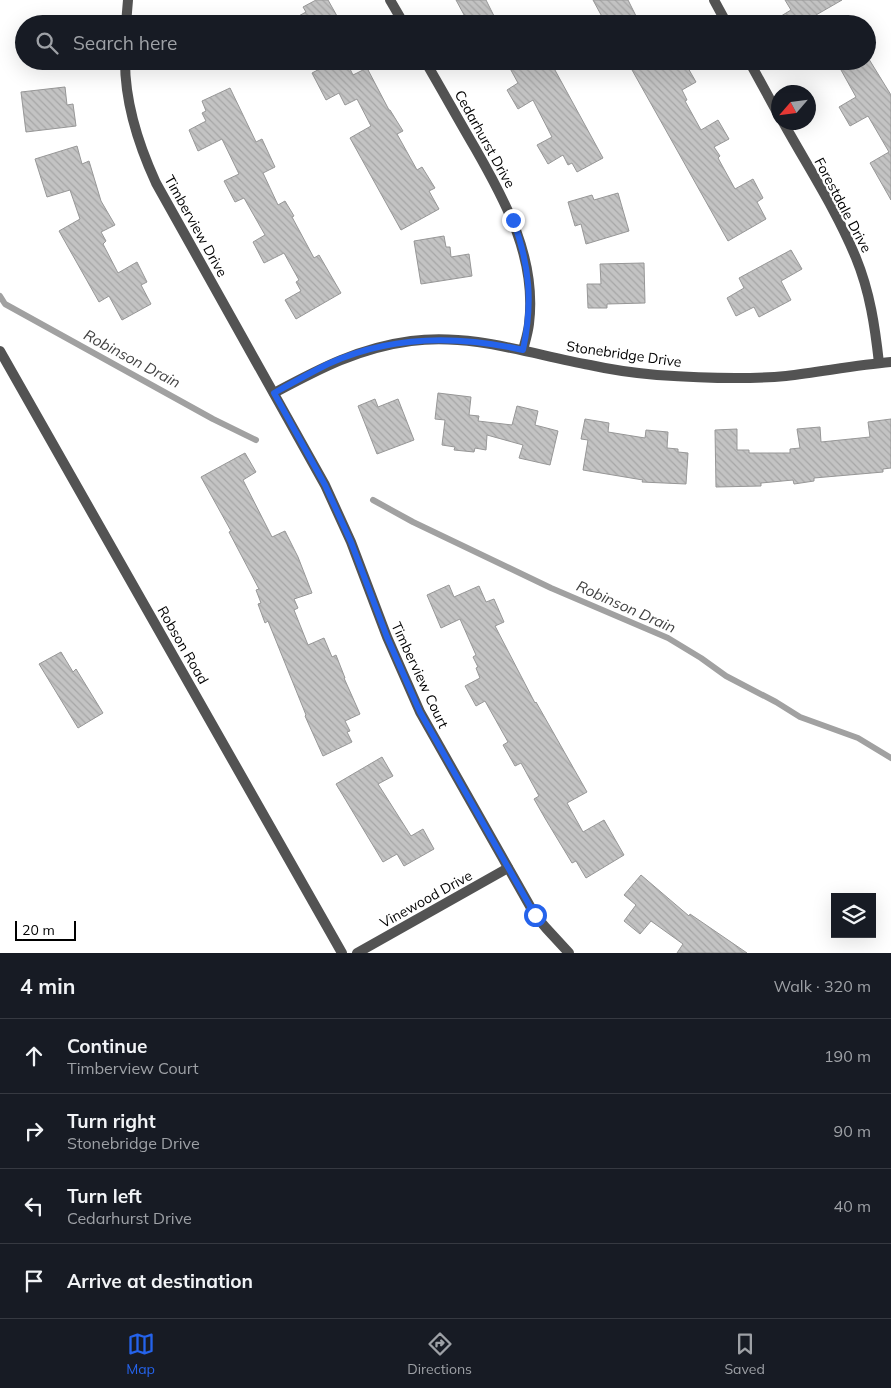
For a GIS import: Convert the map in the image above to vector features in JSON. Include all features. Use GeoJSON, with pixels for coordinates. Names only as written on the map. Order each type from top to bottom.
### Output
{"type":"FeatureCollection","features":[{"type":"Feature","properties":{"kind":"street"},"geometry":{"type":"LineString","coordinates":[[127,15],[128,0]]}},
{"type":"Feature","properties":{"kind":"street"},"geometry":{"type":"LineString","coordinates":[[390,0],[399,15]]}},
{"type":"Feature","properties":{"kind":"street"},"geometry":{"type":"LineString","coordinates":[[714,0],[723,15]]}},
{"type":"Feature","properties":{"kind":"street","name":"Timberview Drive"},"geometry":{"type":"LineString","coordinates":[[125,70],[131,109],[150,170],[274,393]]}},
{"type":"Feature","properties":{"kind":"street","name":"Cedarhurst Drive"},"geometry":{"type":"LineString","coordinates":[[430,70],[502,196],[520,239],[528,278],[530,309],[529,324],[523,350]]}},
{"type":"Feature","properties":{"kind":"street"},"geometry":{"type":"LineString","coordinates":[[753,70],[771,102]]}},
{"type":"Feature","properties":{"kind":"street","name":"Forestdale Drive"},"geometry":{"type":"LineString","coordinates":[[787,130],[834,213],[856,259],[871,304],[879,363]]}},
{"type":"Feature","properties":{"kind":"street","name":"Stonebridge Drive"},"geometry":{"type":"LineString","coordinates":[[274,393],[328,364],[347,357],[410,341],[469,340],[599,367],[709,378],[784,376],[891,362]]}},
{"type":"Feature","properties":{"kind":"street","name":"Robson Road"},"geometry":{"type":"LineString","coordinates":[[0,351],[342,953]]}},
{"type":"Feature","properties":{"kind":"street","name":"Timberview Court"},"geometry":{"type":"LineString","coordinates":[[274,393],[325,485],[351,542],[387,637],[420,712],[535,915],[569,953]]}},
{"type":"Feature","properties":{"kind":"street","name":"Vinewood Drive"},"geometry":{"type":"LineString","coordinates":[[357,953],[508,868]]}},
{"type":"Feature","properties":{"kind":"building"},"geometry":{"type":"Polygon","coordinates":[[[316,0],[328,0],[336,15],[300,15],[306,12],[303,7],[316,0]]]}},
{"type":"Feature","properties":{"kind":"building"},"geometry":{"type":"Polygon","coordinates":[[[456,0],[486,0],[494,15],[464,15],[456,0]]]}},
{"type":"Feature","properties":{"kind":"building"},"geometry":{"type":"Polygon","coordinates":[[[593,0],[628,0],[636,15],[601,15],[593,0]]]}},
{"type":"Feature","properties":{"kind":"building"},"geometry":{"type":"Polygon","coordinates":[[[785,0],[842,0],[816,15],[783,15],[791,10],[785,0]]]}},
{"type":"Feature","properties":{"kind":"building"},"geometry":{"type":"Polygon","coordinates":[[[318,70],[350,70],[353,75],[363,70],[368,70],[389,110],[403,131],[397,134],[417,170],[422,167],[435,188],[429,191],[439,209],[401,230],[350,138],[371,126],[357,99],[345,105],[339,93],[326,100],[312,73],[318,70]]]}},
{"type":"Feature","properties":{"kind":"building"},"geometry":{"type":"Polygon","coordinates":[[[511,70],[555,70],[603,158],[577,172],[572,163],[568,165],[563,155],[548,164],[537,145],[552,137],[533,100],[518,109],[507,90],[518,83],[511,70]]]}},
{"type":"Feature","properties":{"kind":"building"},"geometry":{"type":"Polygon","coordinates":[[[632,70],[689,70],[696,82],[682,90],[687,100],[685,101],[701,130],[718,120],[729,139],[714,147],[735,189],[753,179],[763,198],[757,202],[766,219],[728,241],[632,70]]]}},
{"type":"Feature","properties":{"kind":"building"},"geometry":{"type":"Polygon","coordinates":[[[841,70],[876,70],[891,95],[891,200],[870,163],[889,152],[868,116],[850,126],[839,107],[856,97],[841,70]]]}},
{"type":"Feature","properties":{"kind":"building"},"geometry":{"type":"Polygon","coordinates":[[[65,87],[67,105],[73,104],[76,126],[26,132],[21,92],[65,87]]]}},
{"type":"Feature","properties":{"kind":"building"},"geometry":{"type":"Polygon","coordinates":[[[230,88],[256,142],[262,139],[275,167],[263,173],[278,205],[285,201],[314,258],[319,255],[341,293],[296,319],[285,300],[301,291],[296,282],[299,280],[284,253],[264,263],[253,242],[265,235],[244,198],[235,202],[224,181],[239,174],[222,139],[198,151],[189,130],[206,121],[202,113],[206,111],[202,101],[230,88]]]}},
{"type":"Feature","properties":{"kind":"building"},"geometry":{"type":"Polygon","coordinates":[[[77,146],[82,164],[89,161],[101,201],[115,225],[101,232],[106,241],[103,244],[118,273],[137,262],[147,282],[141,285],[151,304],[122,320],[109,296],[99,302],[59,231],[80,219],[70,190],[47,197],[35,159],[77,146]]]}},
{"type":"Feature","properties":{"kind":"building"},"geometry":{"type":"Polygon","coordinates":[[[618,193],[629,231],[586,244],[581,224],[575,226],[568,202],[592,195],[594,200],[618,193]]]}},
{"type":"Feature","properties":{"kind":"building"},"geometry":{"type":"Polygon","coordinates":[[[444,236],[446,247],[450,247],[451,257],[469,254],[472,276],[421,284],[414,241],[444,236]]]}},
{"type":"Feature","properties":{"kind":"building"},"geometry":{"type":"Polygon","coordinates":[[[791,250],[802,269],[781,281],[791,300],[759,317],[754,307],[736,316],[727,298],[744,288],[739,278],[791,250]]]}},
{"type":"Feature","properties":{"kind":"building"},"geometry":{"type":"Polygon","coordinates":[[[644,263],[645,303],[607,304],[607,308],[588,308],[587,284],[601,284],[600,264],[644,263]]]}},
{"type":"Feature","properties":{"kind":"building"},"geometry":{"type":"Polygon","coordinates":[[[438,393],[471,397],[469,415],[479,416],[478,421],[512,425],[517,406],[538,411],[535,425],[558,431],[550,465],[519,458],[523,445],[487,435],[486,450],[475,448],[474,452],[454,450],[455,447],[442,445],[445,420],[435,419],[438,393]]]}},
{"type":"Feature","properties":{"kind":"building"},"geometry":{"type":"Polygon","coordinates":[[[375,399],[378,407],[398,399],[414,440],[377,454],[358,406],[375,399]]]}},
{"type":"Feature","properties":{"kind":"building"},"geometry":{"type":"Polygon","coordinates":[[[585,419],[609,423],[608,432],[645,438],[646,430],[668,432],[667,448],[678,449],[678,452],[688,453],[686,484],[642,482],[643,480],[583,470],[588,440],[581,439],[585,419]]]}},
{"type":"Feature","properties":{"kind":"building"},"geometry":{"type":"Polygon","coordinates":[[[891,419],[891,468],[883,469],[883,472],[814,478],[814,481],[794,484],[793,480],[761,483],[761,486],[716,487],[715,430],[737,429],[737,450],[749,450],[749,453],[790,453],[790,449],[800,448],[797,429],[820,427],[821,442],[870,437],[868,422],[891,419]]]}},
{"type":"Feature","properties":{"kind":"building"},"geometry":{"type":"Polygon","coordinates":[[[245,453],[256,472],[243,480],[272,537],[285,531],[298,557],[312,593],[294,599],[298,608],[294,610],[308,645],[324,638],[332,657],[336,655],[360,714],[345,721],[350,731],[347,732],[352,742],[323,756],[305,716],[268,621],[265,623],[258,604],[261,603],[256,590],[259,589],[229,532],[231,531],[201,477],[245,453]]]}},
{"type":"Feature","properties":{"kind":"building"},"geometry":{"type":"Polygon","coordinates":[[[449,585],[454,597],[479,586],[486,602],[494,599],[504,622],[495,626],[535,703],[587,792],[567,803],[583,832],[604,820],[624,855],[586,878],[576,861],[572,863],[534,799],[539,796],[521,763],[515,766],[503,745],[508,742],[485,701],[476,706],[465,686],[480,678],[476,668],[478,667],[473,657],[476,655],[460,619],[441,628],[427,595],[449,585]]]}},
{"type":"Feature","properties":{"kind":"building"},"geometry":{"type":"Polygon","coordinates":[[[61,652],[73,672],[76,669],[103,713],[78,728],[39,664],[61,652]]]}},
{"type":"Feature","properties":{"kind":"building"},"geometry":{"type":"Polygon","coordinates":[[[382,757],[393,776],[378,784],[411,836],[423,829],[434,849],[404,866],[397,854],[383,862],[336,784],[382,757]]]}},
{"type":"Feature","properties":{"kind":"building"},"geometry":{"type":"Polygon","coordinates":[[[641,875],[689,916],[690,914],[747,953],[677,953],[683,944],[651,921],[640,934],[624,921],[636,905],[624,895],[641,875]]]}},
{"type":"Feature","properties":{"kind":"waterway","name":"Robinson Drain"},"geometry":{"type":"LineString","coordinates":[[0,296],[5,304],[213,419],[256,440]]}},
{"type":"Feature","properties":{"kind":"waterway","name":"Robinson Drain"},"geometry":{"type":"LineString","coordinates":[[373,500],[413,522],[551,588],[668,638],[726,676],[800,717],[858,738],[891,758]]}},
{"type":"Feature","properties":{"kind":"route"},"geometry":{"type":"LineString","coordinates":[[513,220],[525,258],[528,278],[529,324],[523,350],[469,340],[410,341],[377,348],[328,364],[274,393],[325,485],[351,542],[387,637],[420,712],[535,915]]}}]}
